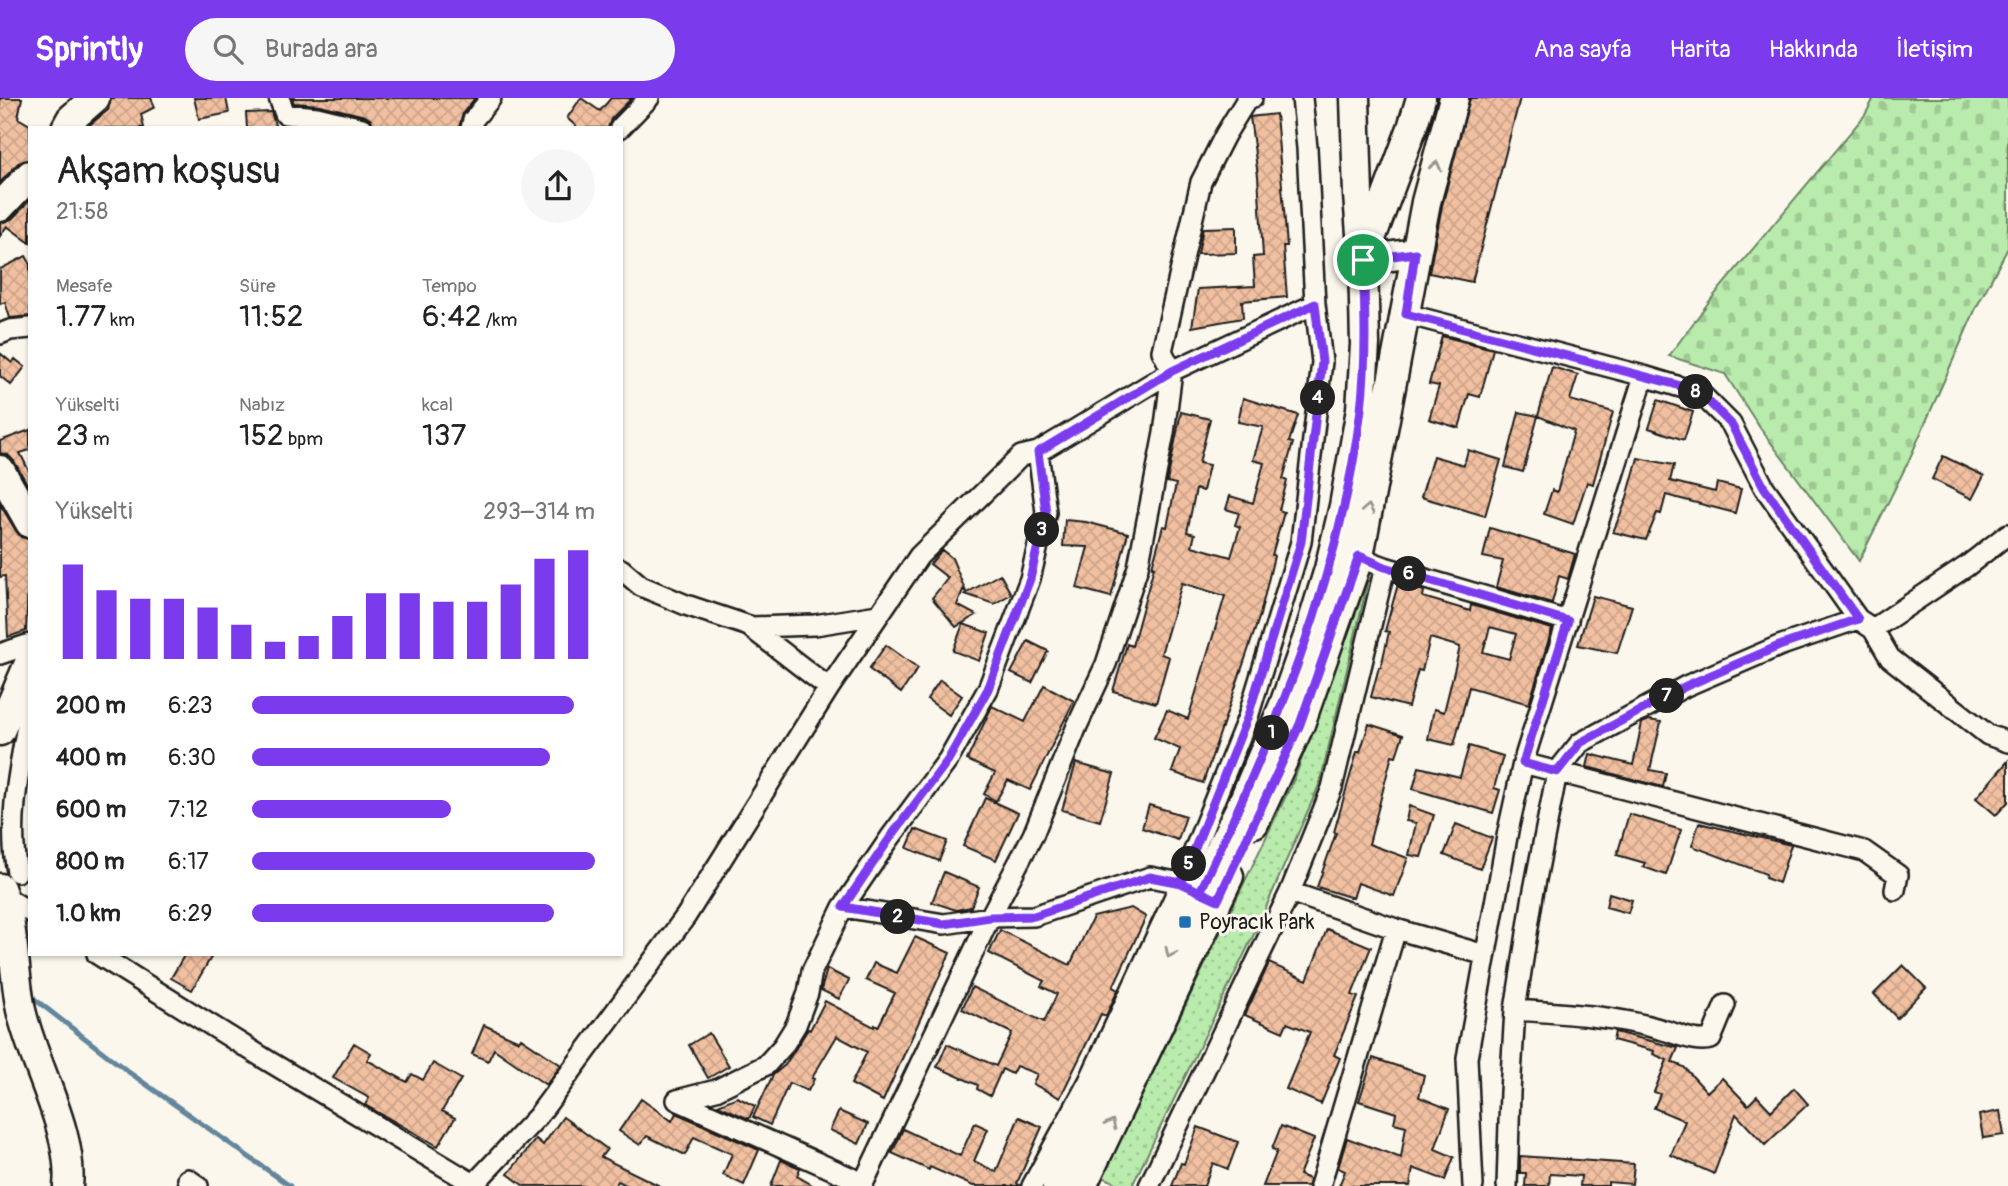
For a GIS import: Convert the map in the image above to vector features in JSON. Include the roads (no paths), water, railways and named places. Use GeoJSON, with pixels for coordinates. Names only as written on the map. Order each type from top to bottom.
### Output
{"type":"FeatureCollection","features":[{"type":"Feature","properties":{"kind":"main road"},"geometry":{"type":"LineString","coordinates":[[67,126],[71,119],[95,98]]}},
{"type":"Feature","properties":{"kind":"main road"},"geometry":{"type":"LineString","coordinates":[[1346,553],[1344,506],[1361,409],[1366,344],[1355,98]]}},
{"type":"Feature","properties":{"kind":"main road"},"geometry":{"type":"LineString","coordinates":[[1363,260],[1421,98]]}},
{"type":"Feature","properties":{"kind":"main road"},"geometry":{"type":"LineString","coordinates":[[1057,1186],[1200,892],[1300,724],[1406,314],[1426,202],[1454,98]]}},
{"type":"Feature","properties":{"kind":"main road"},"geometry":{"type":"LineString","coordinates":[[0,207],[28,177]]}},
{"type":"Feature","properties":{"kind":"main road"},"geometry":{"type":"LineString","coordinates":[[1358,195],[1390,187],[1426,202]]}},
{"type":"Feature","properties":{"kind":"main road"},"geometry":{"type":"LineString","coordinates":[[1363,260],[1415,253]]}},
{"type":"Feature","properties":{"kind":"main road"},"geometry":{"type":"LineString","coordinates":[[0,470],[28,519]]}},
{"type":"Feature","properties":{"kind":"main road"},"geometry":{"type":"LineString","coordinates":[[0,731],[28,666]]}},
{"type":"Feature","properties":{"kind":"main road"},"geometry":{"type":"LineString","coordinates":[[6,885],[22,1011],[61,1133],[70,1171],[68,1186]]}},
{"type":"Feature","properties":{"kind":"main road"},"geometry":{"type":"LineString","coordinates":[[1082,1186],[1200,892]]}},
{"type":"Feature","properties":{"kind":"street"},"geometry":{"type":"LineString","coordinates":[[279,98],[285,114],[317,117],[354,126]]}},
{"type":"Feature","properties":{"kind":"street"},"geometry":{"type":"LineString","coordinates":[[472,126],[473,120],[492,98]]}},
{"type":"Feature","properties":{"kind":"street"},"geometry":{"type":"LineString","coordinates":[[622,126],[649,98]]}},
{"type":"Feature","properties":{"kind":"street"},"geometry":{"type":"LineString","coordinates":[[1038,452],[1046,512],[1030,579],[988,689],[948,760],[843,907],[812,971],[808,993],[796,1025],[783,1046],[766,1065],[716,1090],[677,1100],[862,1184],[990,917],[1033,835],[1077,726],[1106,664],[1138,567],[1164,433],[1172,371],[1162,352],[1201,182],[1225,135],[1247,99],[1252,98]]}},
{"type":"Feature","properties":{"kind":"street"},"geometry":{"type":"LineString","coordinates":[[1032,1186],[1089,1081],[1200,892],[1248,716],[1301,542],[1322,362],[1315,304],[1302,98]]}},
{"type":"Feature","properties":{"kind":"street"},"geometry":{"type":"LineString","coordinates":[[100,956],[475,1185],[538,1116],[687,916],[829,688],[919,556],[1021,456],[1038,452],[1172,371],[1315,304]]}},
{"type":"Feature","properties":{"kind":"street"},"geometry":{"type":"LineString","coordinates":[[1406,314],[1700,393],[1731,424],[1764,487],[1889,658],[1988,734],[2008,742]]}},
{"type":"Feature","properties":{"kind":"street"},"geometry":{"type":"LineString","coordinates":[[0,334],[28,328]]}},
{"type":"Feature","properties":{"kind":"street"},"geometry":{"type":"LineString","coordinates":[[1474,1186],[1467,1058],[1523,763],[1644,376]]}},
{"type":"Feature","properties":{"kind":"street"},"geometry":{"type":"LineString","coordinates":[[1507,1186],[1516,1010],[1533,895],[1557,772],[1580,743],[1686,686],[1779,646],[1865,624],[1967,566],[2008,534]]}},
{"type":"Feature","properties":{"kind":"street"},"geometry":{"type":"LineString","coordinates":[[1346,553],[1568,621]]}},
{"type":"Feature","properties":{"kind":"street"},"geometry":{"type":"LineString","coordinates":[[1149,1186],[1290,892],[1332,788],[1385,567]]}},
{"type":"Feature","properties":{"kind":"street"},"geometry":{"type":"LineString","coordinates":[[623,571],[641,586],[750,626],[815,625],[878,615]]}},
{"type":"Feature","properties":{"kind":"street"},"geometry":{"type":"LineString","coordinates":[[750,626],[829,688]]}},
{"type":"Feature","properties":{"kind":"street"},"geometry":{"type":"LineString","coordinates":[[0,654],[28,645]]}},
{"type":"Feature","properties":{"kind":"street"},"geometry":{"type":"LineString","coordinates":[[28,721],[13,812],[12,846],[6,885],[28,910]]}},
{"type":"Feature","properties":{"kind":"street"},"geometry":{"type":"LineString","coordinates":[[1523,763],[1864,851],[1898,875],[1895,890]]}},
{"type":"Feature","properties":{"kind":"street"},"geometry":{"type":"LineString","coordinates":[[843,907],[944,924],[990,917],[1034,916],[1150,877],[1200,892]]}},
{"type":"Feature","properties":{"kind":"street"},"geometry":{"type":"LineString","coordinates":[[1290,892],[1396,929],[1485,955]]}},
{"type":"Feature","properties":{"kind":"street"},"geometry":{"type":"LineString","coordinates":[[1320,1186],[1396,929]]}},
{"type":"Feature","properties":{"kind":"street"},"geometry":{"type":"LineString","coordinates":[[1516,1010],[1654,1027],[1702,1041],[1711,1039],[1725,1005]]}},
{"type":"Feature","properties":{"kind":"waterway"},"geometry":{"type":"LineString","coordinates":[[28,994],[130,1073],[290,1186]]}},
{"type":"Feature","properties":{"kind":"place","name":"Poyracık Park"},"geometry":{"type":"Point","coordinates":[1185,922]}}]}
